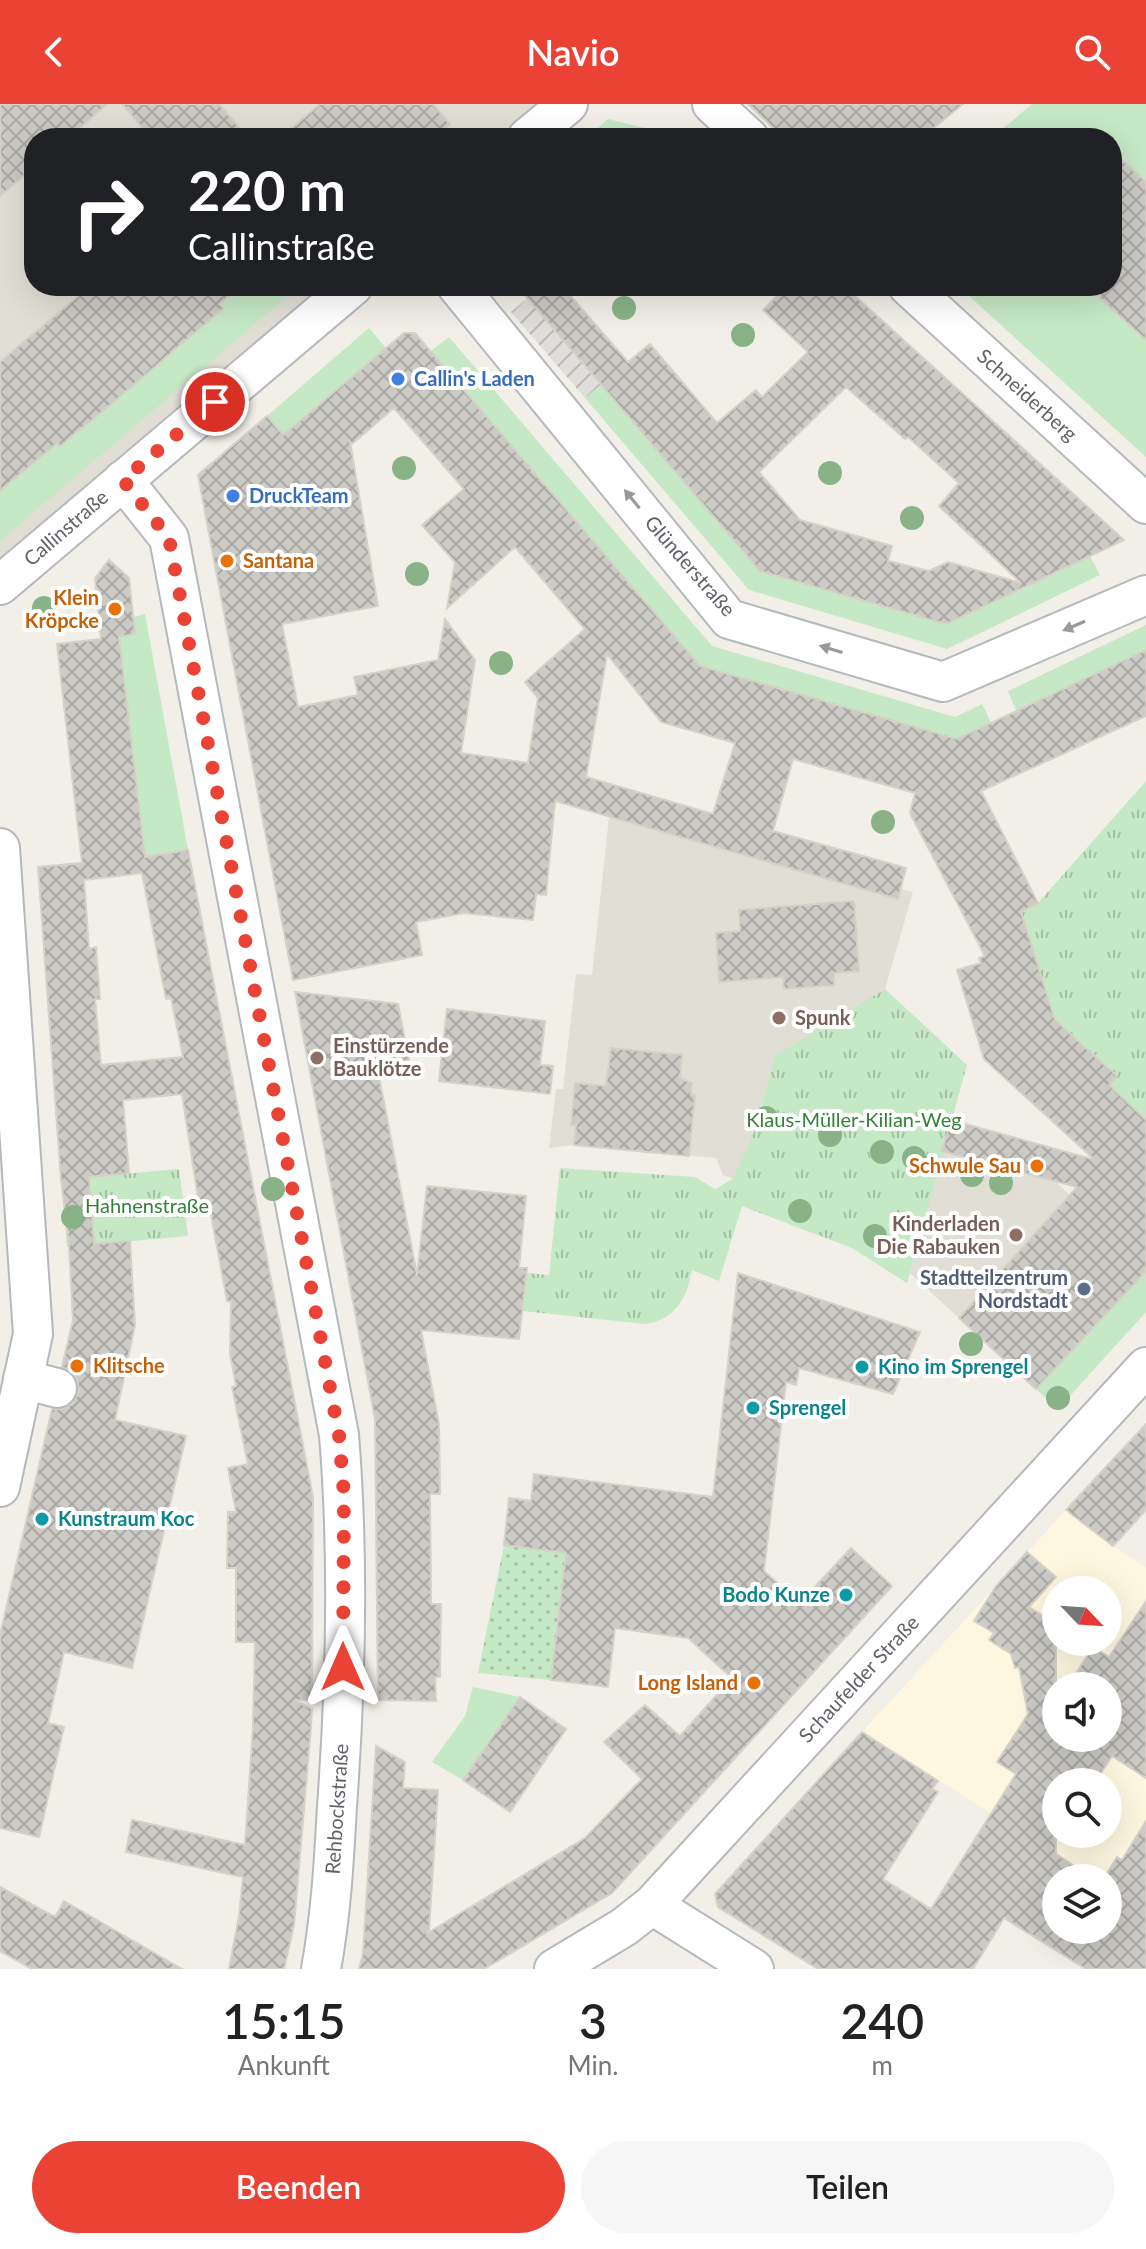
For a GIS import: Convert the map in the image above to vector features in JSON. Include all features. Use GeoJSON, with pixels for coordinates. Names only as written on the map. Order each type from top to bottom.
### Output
{"type":"FeatureCollection","features":[{"type":"Feature","properties":{"kind":"street"},"geometry":{"type":"LineString","coordinates":[[539,128],[568,104]]}},
{"type":"Feature","properties":{"kind":"street"},"geometry":{"type":"LineString","coordinates":[[712,104],[738,128]]}},
{"type":"Feature","properties":{"kind":"street","name":"Callinstraße"},"geometry":{"type":"LineString","coordinates":[[0,585],[341,296]]}},
{"type":"Feature","properties":{"kind":"street","name":"Glünderstraße"},"geometry":{"type":"LineString","coordinates":[[465,296],[729,619],[943,682],[1146,595]]}},
{"type":"Feature","properties":{"kind":"street","name":"Schneiderberg"},"geometry":{"type":"LineString","coordinates":[[919,296],[1146,504]]}},
{"type":"Feature","properties":{"kind":"street","name":"Rehbockstraße"},"geometry":{"type":"LineString","coordinates":[[123,480],[169,538],[339,1435],[344,1495],[343,1724],[329,1927],[321,1969]]}},
{"type":"Feature","properties":{"kind":"street"},"geometry":{"type":"LineString","coordinates":[[0,848],[33,1334],[40,1384],[0,1487]]}},
{"type":"Feature","properties":{"kind":"street","name":"Schaufelder Straße"},"geometry":{"type":"LineString","coordinates":[[554,1969],[624,1927],[652,1905],[1146,1367]]}},
{"type":"Feature","properties":{"kind":"street"},"geometry":{"type":"LineString","coordinates":[[652,1905],[754,1969]]}},
{"type":"Feature","properties":{"kind":"shaded area"},"geometry":{"type":"Polygon","coordinates":[[[0,104],[568,104],[539,128],[24,128],[24,296],[341,296],[0,585],[0,104]]]}},
{"type":"Feature","properties":{"kind":"shaded area"},"geometry":{"type":"Polygon","coordinates":[[[530,296],[553,296],[628,362],[585,398],[511,312],[530,296]]]}},
{"type":"Feature","properties":{"kind":"shaded area"},"geometry":{"type":"Polygon","coordinates":[[[609,817],[898,899],[901,889],[913,892],[885,989],[774,1056],[756,1128],[734,1179],[723,1175],[716,1158],[574,1145],[549,1148],[556,1089],[563,1089],[576,974],[592,975],[609,817]]]}},
{"type":"Feature","properties":{"kind":"shaded area","name":"Kinderladen Die Rabauken"},"geometry":{"type":"Polygon","coordinates":[[[942,1151],[1055,1181],[1117,1239],[998,1276],[959,1318],[910,1273],[942,1151]]]}},
{"type":"Feature","properties":{"kind":"shaded area"},"geometry":{"type":"Polygon","coordinates":[[[1066,1510],[1146,1567],[1146,1911],[1122,1890],[1122,1864],[1071,1864],[1046,1848],[1122,1848],[1122,1768],[1042,1768],[1042,1846],[862,1732],[1066,1510]]]}},
{"type":"Feature","properties":{"kind":"green space"},"geometry":{"type":"Polygon","coordinates":[[[1032,104],[1146,104],[1146,457],[969,296],[1122,296],[1122,128],[1004,128],[1032,104]]]}},
{"type":"Feature","properties":{"kind":"green space"},"geometry":{"type":"Polygon","coordinates":[[[608,119],[645,128],[598,128],[608,119]]]}},
{"type":"Feature","properties":{"kind":"green space"},"geometry":{"type":"Polygon","coordinates":[[[230,296],[287,296],[0,541],[0,491],[74,428],[78,432],[230,296]]]}},
{"type":"Feature","properties":{"kind":"green space"},"geometry":{"type":"Polygon","coordinates":[[[369,328],[386,348],[283,435],[267,416],[369,328]]]}},
{"type":"Feature","properties":{"kind":"green space"},"geometry":{"type":"Polygon","coordinates":[[[449,337],[712,646],[955,717],[982,704],[991,723],[957,739],[700,666],[431,351],[449,337]]]}},
{"type":"Feature","properties":{"kind":"green space"},"geometry":{"type":"Polygon","coordinates":[[[601,385],[760,571],[946,624],[1090,556],[1100,575],[947,649],[749,590],[585,398],[601,385]]]}},
{"type":"Feature","properties":{"kind":"green space"},"geometry":{"type":"Polygon","coordinates":[[[145,614],[188,850],[145,857],[119,637],[135,634],[134,617],[145,614]]]}},
{"type":"Feature","properties":{"kind":"green space"},"geometry":{"type":"Polygon","coordinates":[[[1146,625],[1146,650],[1016,711],[1008,691],[1146,625]]]}},
{"type":"Feature","properties":{"kind":"green space"},"geometry":{"type":"Polygon","coordinates":[[[1146,781],[1146,1120],[1117,1092],[1104,1090],[1117,1075],[1056,1020],[1027,931],[1008,919],[1038,903],[1146,781]]]}},
{"type":"Feature","properties":{"kind":"green space","name":"Klaus-Müller-Kilian-Weg"},"geometry":{"type":"Polygon","coordinates":[[[885,989],[967,1065],[907,1283],[852,1248],[742,1206],[719,1281],[692,1270],[683,1298],[665,1318],[645,1324],[523,1311],[527,1273],[549,1275],[560,1168],[695,1177],[715,1189],[733,1179],[756,1128],[774,1056],[885,989]]]}},
{"type":"Feature","properties":{"kind":"green space","name":"Hahnenstraße"},"geometry":{"type":"Polygon","coordinates":[[[179,1169],[188,1236],[67,1247],[63,1196],[90,1194],[89,1177],[179,1169]]]}},
{"type":"Feature","properties":{"kind":"green space"},"geometry":{"type":"Polygon","coordinates":[[[1146,1271],[1146,1312],[1058,1409],[1036,1389],[1146,1271]]]}},
{"type":"Feature","properties":{"kind":"green space"},"geometry":{"type":"Polygon","coordinates":[[[504,1545],[566,1553],[551,1680],[478,1673],[504,1545]]]}},
{"type":"Feature","properties":{"kind":"green space"},"geometry":{"type":"Polygon","coordinates":[[[473,1687],[520,1697],[463,1780],[432,1762],[465,1716],[473,1687]]]}},
{"type":"Feature","properties":{"kind":"building"},"geometry":{"type":"Polygon","coordinates":[[[0,104],[107,104],[79,128],[24,128],[24,176],[0,196],[0,104]]]}},
{"type":"Feature","properties":{"kind":"building"},"geometry":{"type":"Polygon","coordinates":[[[122,104],[219,104],[239,128],[142,128],[122,104]]]}},
{"type":"Feature","properties":{"kind":"building"},"geometry":{"type":"Polygon","coordinates":[[[320,104],[433,104],[450,124],[445,128],[292,128],[320,104]]]}},
{"type":"Feature","properties":{"kind":"building"},"geometry":{"type":"Polygon","coordinates":[[[748,104],[963,104],[933,128],[773,128],[748,104]]]}},
{"type":"Feature","properties":{"kind":"building"},"geometry":{"type":"Polygon","coordinates":[[[1122,159],[1146,182],[1146,340],[1097,296],[1122,296],[1122,159]]]}},
{"type":"Feature","properties":{"kind":"building"},"geometry":{"type":"Polygon","coordinates":[[[78,296],[229,296],[220,304],[224,308],[103,411],[60,446],[57,443],[0,491],[0,362],[78,296]]]}},
{"type":"Feature","properties":{"kind":"building"},"geometry":{"type":"Polygon","coordinates":[[[526,296],[571,296],[628,362],[650,344],[717,423],[756,390],[762,397],[808,352],[763,310],[777,296],[855,296],[1124,540],[946,624],[760,571],[526,296]],[[846,387],[759,472],[800,520],[892,546],[888,561],[929,571],[948,562],[1021,583],[939,506],[959,483],[908,437],[905,439],[846,387]]]}},
{"type":"Feature","properties":{"kind":"building"},"geometry":{"type":"Polygon","coordinates":[[[404,333],[415,333],[700,666],[957,739],[1146,650],[1146,716],[981,791],[1038,903],[1021,912],[1055,1020],[1117,1076],[1109,1085],[1146,1120],[1146,1271],[1036,1389],[959,1318],[1077,1187],[942,1151],[951,1120],[1095,1160],[984,1059],[957,970],[981,963],[979,958],[985,956],[910,813],[915,793],[793,759],[773,831],[906,868],[898,899],[555,801],[546,895],[536,894],[533,920],[464,913],[416,922],[422,955],[293,980],[198,475],[267,416],[283,435],[404,333]],[[394,408],[352,444],[350,442],[378,606],[282,624],[298,707],[358,695],[354,677],[438,660],[445,619],[475,660],[461,753],[528,763],[538,698],[525,682],[585,629],[515,547],[447,608],[455,562],[422,525],[464,489],[394,408]],[[607,654],[586,777],[713,814],[735,743],[661,722],[607,654]]]}},
{"type":"Feature","properties":{"kind":"building"},"geometry":{"type":"Polygon","coordinates":[[[109,560],[129,578],[135,634],[119,637],[145,857],[188,850],[313,1497],[312,1700],[295,1700],[312,1709],[311,1727],[294,1925],[284,1969],[229,1969],[243,1877],[126,1852],[132,1820],[245,1845],[255,1642],[236,1642],[236,1568],[227,1568],[228,1512],[236,1512],[228,1468],[248,1464],[232,1387],[236,1386],[230,1354],[231,1302],[227,1301],[210,1209],[200,1211],[182,1094],[123,1100],[129,1173],[89,1177],[94,1244],[130,1241],[135,1325],[115,1420],[186,1436],[132,1668],[64,1652],[48,1723],[64,1727],[39,1837],[0,1828],[0,1635],[52,1409],[63,1409],[72,1404],[78,1393],[78,1382],[73,1373],[62,1367],[73,1320],[38,867],[82,863],[57,644],[101,639],[95,578],[109,560]],[[142,873],[84,880],[89,949],[96,947],[100,999],[95,999],[101,1065],[183,1057],[171,998],[166,999],[142,873]]]}},
{"type":"Feature","properties":{"kind":"building"},"geometry":{"type":"Polygon","coordinates":[[[854,901],[859,971],[834,973],[834,985],[784,989],[783,977],[719,982],[716,933],[740,931],[739,910],[854,901]]]}},
{"type":"Feature","properties":{"kind":"building"},"geometry":{"type":"Polygon","coordinates":[[[295,992],[398,1004],[409,1060],[377,1066],[417,1275],[427,1186],[526,1196],[519,1268],[527,1268],[519,1339],[421,1330],[439,1424],[440,1494],[430,1494],[431,1604],[441,1604],[440,1677],[435,1677],[436,1701],[378,1700],[375,1419],[295,992]]]}},
{"type":"Feature","properties":{"kind":"building"},"geometry":{"type":"Polygon","coordinates":[[[447,1009],[545,1021],[540,1065],[553,1066],[550,1094],[439,1081],[447,1009]]]}},
{"type":"Feature","properties":{"kind":"building"},"geometry":{"type":"Polygon","coordinates":[[[611,1048],[682,1055],[680,1078],[692,1083],[691,1095],[695,1095],[689,1156],[574,1145],[576,1125],[571,1125],[575,1083],[606,1086],[611,1048]]]}},
{"type":"Feature","properties":{"kind":"building"},"geometry":{"type":"Polygon","coordinates":[[[738,1273],[920,1332],[893,1394],[799,1368],[796,1385],[786,1382],[764,1571],[800,1603],[851,1548],[892,1586],[612,1893],[484,1969],[359,1969],[363,1953],[376,1746],[405,1762],[403,1788],[438,1790],[429,1930],[426,1934],[585,1838],[642,1779],[604,1742],[645,1705],[680,1736],[732,1678],[688,1638],[615,1628],[608,1687],[551,1680],[566,1553],[504,1545],[509,1498],[531,1501],[534,1474],[713,1497],[738,1273]]]}},
{"type":"Feature","properties":{"kind":"building"},"geometry":{"type":"Polygon","coordinates":[[[1146,1424],[1146,1510],[1113,1546],[1066,1510],[1146,1424]]]}},
{"type":"Feature","properties":{"kind":"building"},"geometry":{"type":"Polygon","coordinates":[[[1027,1552],[1055,1576],[1042,1576],[1042,1593],[1029,1607],[1042,1615],[1042,1656],[1056,1656],[1056,1672],[1042,1672],[1042,1752],[1122,1752],[1122,1672],[1077,1672],[1087,1656],[1122,1656],[1122,1637],[1146,1601],[1146,1778],[1112,1756],[1104,1768],[1042,1768],[1042,1848],[1056,1848],[1056,1854],[1071,1864],[1042,1864],[1042,1942],[1004,1918],[973,1969],[818,1969],[718,1907],[715,1894],[862,1732],[938,1781],[932,1789],[938,1792],[883,1879],[931,1909],[1016,1774],[997,1762],[1028,1714],[1019,1667],[1015,1668],[1011,1654],[989,1640],[994,1633],[974,1621],[996,1586],[1027,1552]]]}},
{"type":"Feature","properties":{"kind":"building"},"geometry":{"type":"Polygon","coordinates":[[[520,1697],[566,1729],[510,1812],[463,1780],[520,1697]]]}},
{"type":"Feature","properties":{"kind":"building"},"geometry":{"type":"Polygon","coordinates":[[[1146,1821],[1146,1969],[1086,1969],[1046,1944],[1122,1944],[1122,1864],[1113,1864],[1117,1857],[1122,1860],[1146,1821]]]}},
{"type":"Feature","properties":{"kind":"building"},"geometry":{"type":"Polygon","coordinates":[[[0,1887],[55,1917],[64,1901],[182,1969],[32,1969],[0,1951],[0,1887]]]}},
{"type":"Feature","properties":{"kind":"place","name":"Callin's Laden"},"geometry":{"type":"Point","coordinates":[398,379]}},
{"type":"Feature","properties":{"kind":"place","name":"DruckTeam"},"geometry":{"type":"Point","coordinates":[233,496]}},
{"type":"Feature","properties":{"kind":"place","name":"Santana"},"geometry":{"type":"Point","coordinates":[227,561]}},
{"type":"Feature","properties":{"kind":"place","name":"Klein Kröpcke"},"geometry":{"type":"Point","coordinates":[115,609]}},
{"type":"Feature","properties":{"kind":"place","name":"Spunk"},"geometry":{"type":"Point","coordinates":[779,1018]}},
{"type":"Feature","properties":{"kind":"place","name":"Einstürzende Bauklötze"},"geometry":{"type":"Point","coordinates":[317,1058]}},
{"type":"Feature","properties":{"kind":"place","name":"Schwule Sau"},"geometry":{"type":"Point","coordinates":[1037,1166]}},
{"type":"Feature","properties":{"kind":"place","name":"Kinderladen Die Rabauken"},"geometry":{"type":"Point","coordinates":[1016,1235]}},
{"type":"Feature","properties":{"kind":"place","name":"Stadtteilzentrum Nordstadt"},"geometry":{"type":"Point","coordinates":[1084,1289]}},
{"type":"Feature","properties":{"kind":"place","name":"Klitsche"},"geometry":{"type":"Point","coordinates":[77,1366]}},
{"type":"Feature","properties":{"kind":"place","name":"Kino im Sprengel"},"geometry":{"type":"Point","coordinates":[862,1367]}},
{"type":"Feature","properties":{"kind":"place","name":"Sprengel"},"geometry":{"type":"Point","coordinates":[753,1408]}},
{"type":"Feature","properties":{"kind":"place","name":"Kunstraum Koc"},"geometry":{"type":"Point","coordinates":[42,1519]}},
{"type":"Feature","properties":{"kind":"place","name":"Bodo Kunze"},"geometry":{"type":"Point","coordinates":[846,1595]}},
{"type":"Feature","properties":{"kind":"place","name":"Long Island"},"geometry":{"type":"Point","coordinates":[754,1683]}},
{"type":"Feature","properties":{"kind":"route"},"geometry":{"type":"LineString","coordinates":[[215,402],[123,480],[169,538],[339,1435],[344,1495],[343,1667]]}}]}
